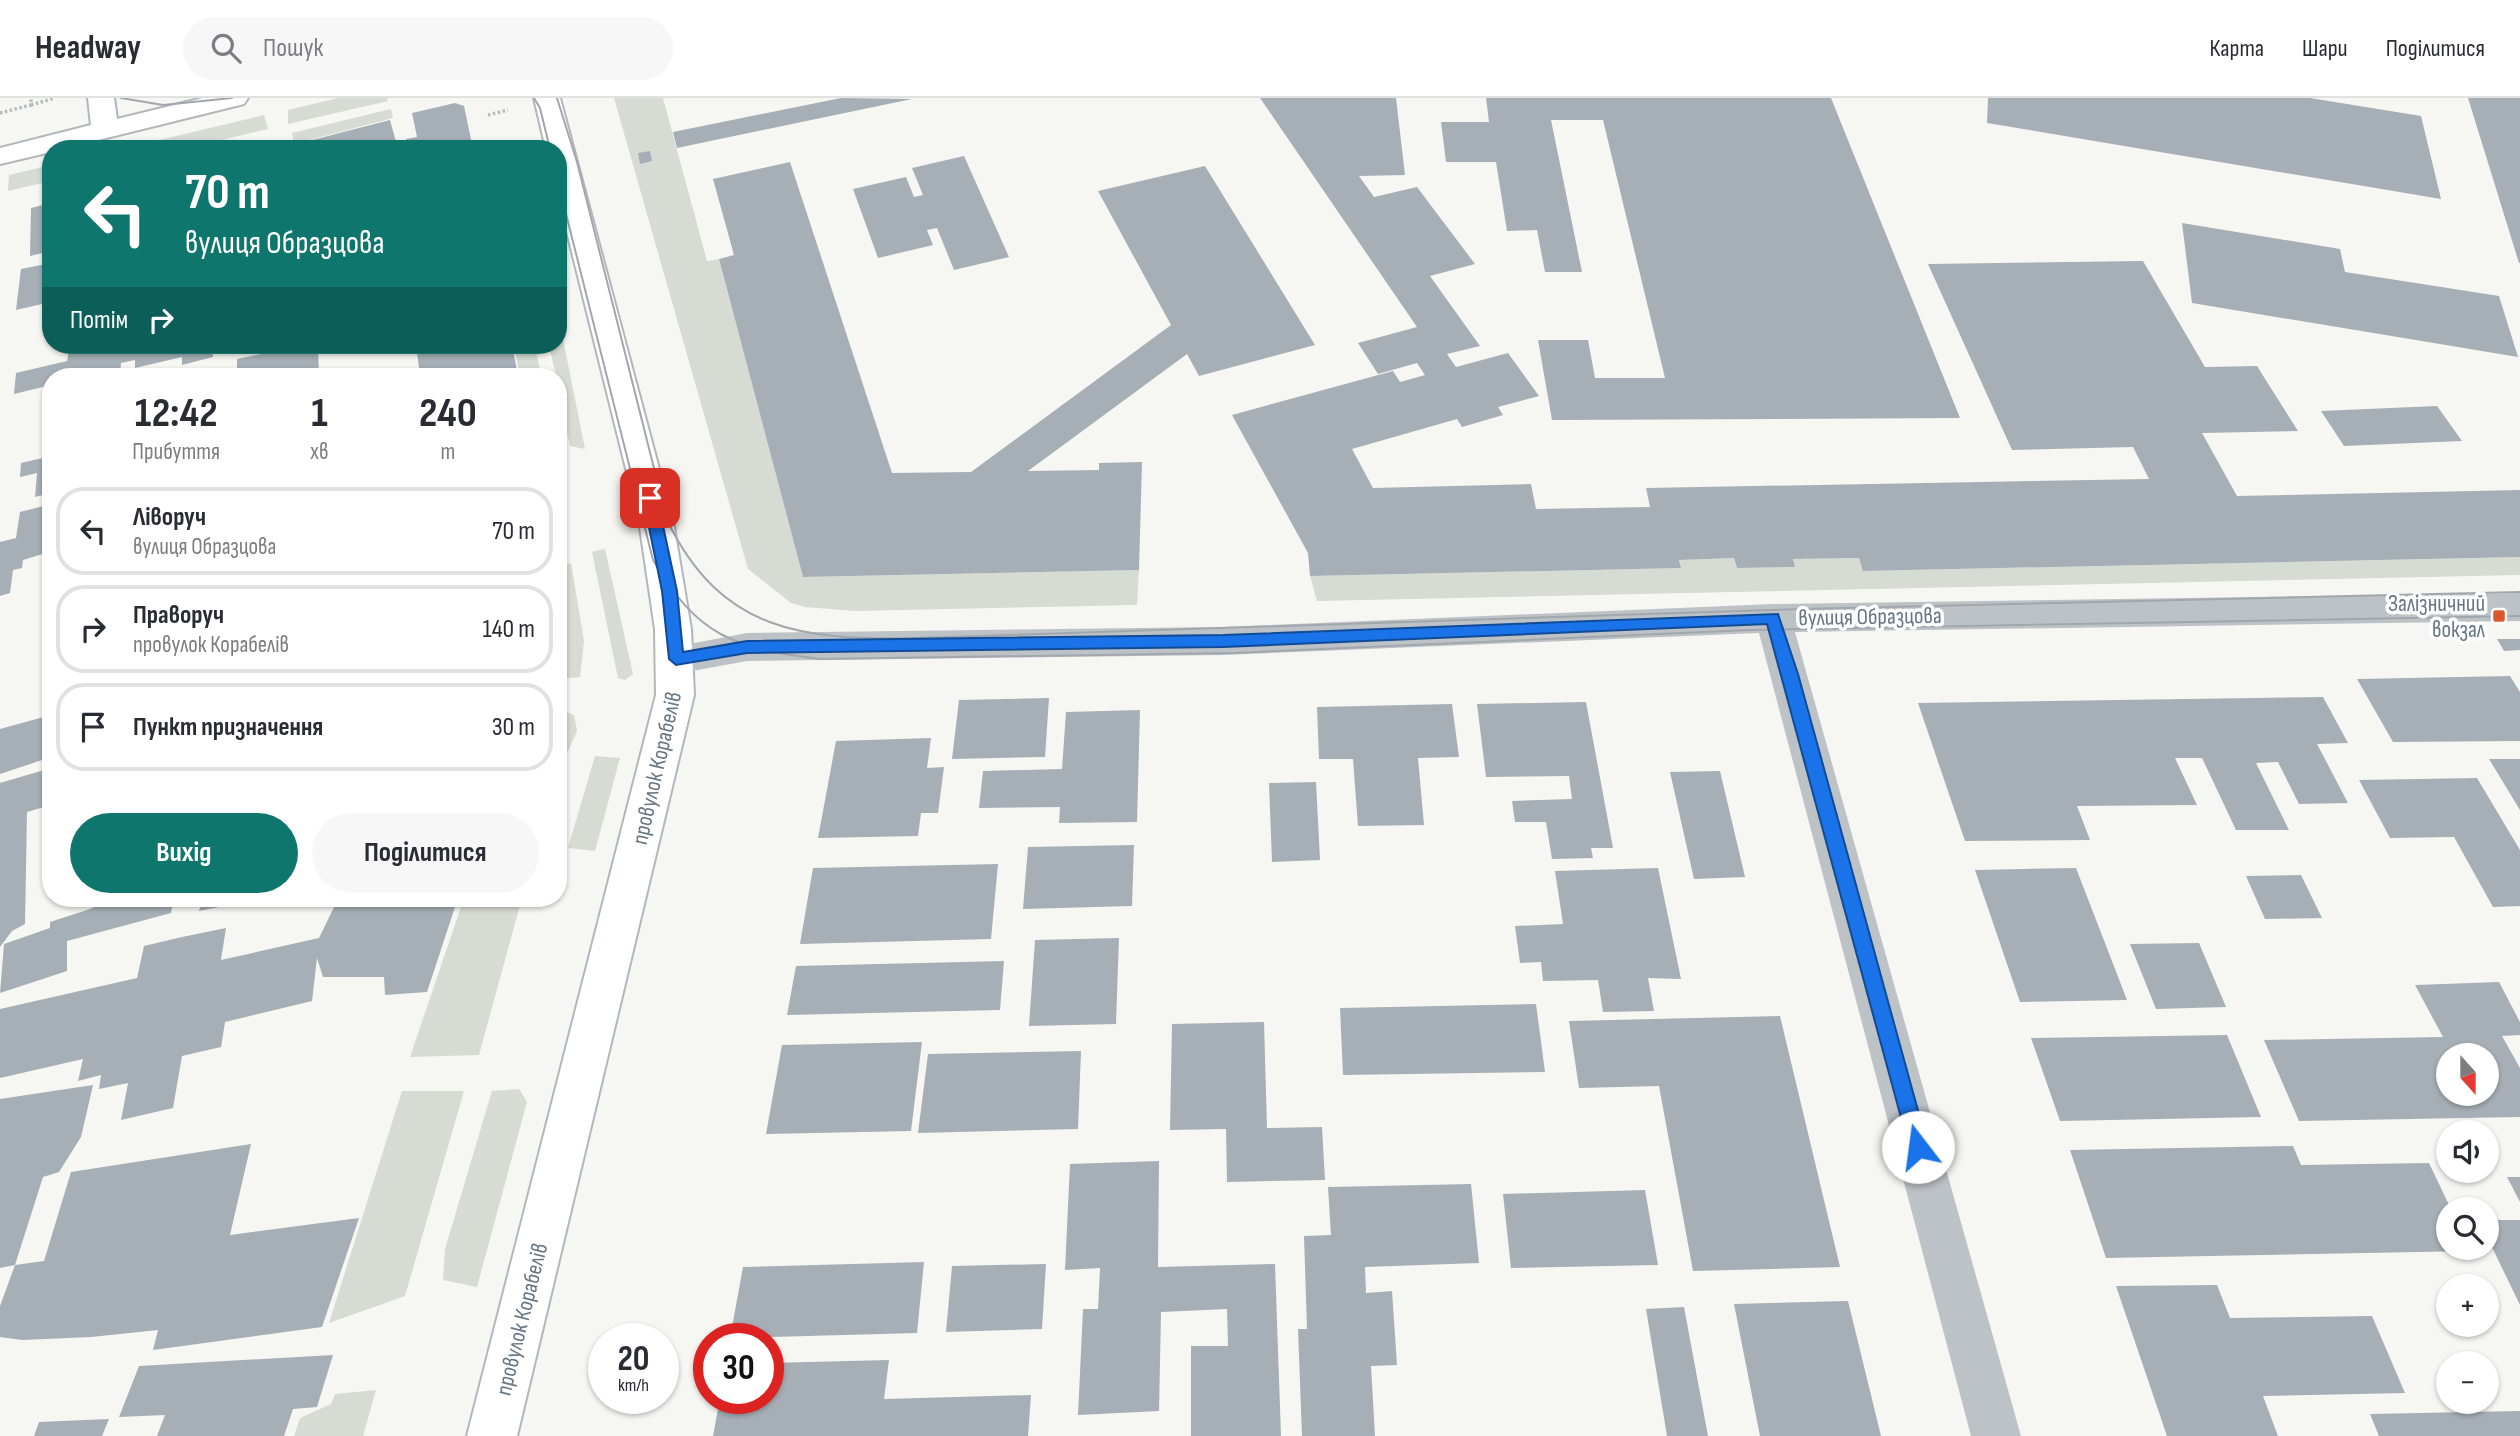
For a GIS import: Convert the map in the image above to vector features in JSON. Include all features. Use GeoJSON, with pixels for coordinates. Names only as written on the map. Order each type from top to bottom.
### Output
{"type":"FeatureCollection","features":[{"type":"Feature","properties":{"kind":"street"},"geometry":{"type":"LineString","coordinates":[[101,98],[105,130]]}},
{"type":"Feature","properties":{"kind":"street"},"geometry":{"type":"LineString","coordinates":[[65,140],[235,98]]}},
{"type":"Feature","properties":{"kind":"street","name":"провулок Корабелів"},"geometry":{"type":"LineString","coordinates":[[547,98],[558,140]]}},
{"type":"Feature","properties":{"kind":"street"},"geometry":{"type":"LineString","coordinates":[[0,156],[42,146]]}},
{"type":"Feature","properties":{"kind":"street","name":"провулок Корабелів"},"geometry":{"type":"LineString","coordinates":[[492,1436],[674,703],[676,659],[669,591],[656,521],[567,176]]}},
{"type":"Feature","properties":{"kind":"street","name":"вулиця Образцова"},"geometry":{"type":"LineString","coordinates":[[676,659],[747,647],[1223,641],[1773,618],[2520,607]]}},
{"type":"Feature","properties":{"kind":"street"},"geometry":{"type":"LineString","coordinates":[[1773,618],[1798,700],[1996,1436]]}},
{"type":"Feature","properties":{"kind":"path"},"geometry":{"type":"LineString","coordinates":[[31,98],[31,105]]}},
{"type":"Feature","properties":{"kind":"path"},"geometry":{"type":"LineString","coordinates":[[0,113],[55,98]]}},
{"type":"Feature","properties":{"kind":"shaded area"},"geometry":{"type":"Polygon","coordinates":[[[338,98],[387,98],[388,101],[288,124],[288,110],[338,98]]]}},
{"type":"Feature","properties":{"kind":"shaded area"},"geometry":{"type":"Polygon","coordinates":[[[614,98],[663,98],[707,261],[719,259],[803,577],[1139,570],[1137,605],[855,611],[805,607],[791,603],[748,569],[614,98]]]}},
{"type":"Feature","properties":{"kind":"shaded area"},"geometry":{"type":"Polygon","coordinates":[[[391,109],[393,118],[309,140],[293,140],[292,133],[391,109]]]}},
{"type":"Feature","properties":{"kind":"shaded area"},"geometry":{"type":"Polygon","coordinates":[[[264,115],[268,129],[222,140],[159,140],[264,115]]]}},
{"type":"Feature","properties":{"kind":"shaded area"},"geometry":{"type":"Polygon","coordinates":[[[42,167],[42,183],[8,191],[9,175],[42,167]]]}},
{"type":"Feature","properties":{"kind":"shaded area"},"geometry":{"type":"Polygon","coordinates":[[[516,354],[537,354],[539,368],[518,368],[516,354]]]}},
{"type":"Feature","properties":{"kind":"shaded area"},"geometry":{"type":"Polygon","coordinates":[[[551,354],[566,354],[585,449],[570,446],[567,432],[567,368],[554,368],[551,354]]]}},
{"type":"Feature","properties":{"kind":"shaded area"},"geometry":{"type":"Polygon","coordinates":[[[605,549],[633,674],[625,680],[618,678],[592,552],[605,549]]]}},
{"type":"Feature","properties":{"kind":"shaded area"},"geometry":{"type":"Polygon","coordinates":[[[2520,557],[2520,575],[1317,601],[1310,576],[1681,568],[1679,560],[1734,558],[1737,568],[1795,567],[1793,559],[1859,558],[1864,571],[2520,557]]]}},
{"type":"Feature","properties":{"kind":"shaded area"},"geometry":{"type":"Polygon","coordinates":[[[571,563],[584,641],[580,677],[567,678],[567,564],[571,563]]]}},
{"type":"Feature","properties":{"kind":"shaded area"},"geometry":{"type":"Polygon","coordinates":[[[567,712],[574,715],[577,731],[567,754],[567,712]]]}},
{"type":"Feature","properties":{"kind":"shaded area"},"geometry":{"type":"Polygon","coordinates":[[[595,756],[620,758],[595,851],[568,848],[595,756]]]}},
{"type":"Feature","properties":{"kind":"shaded area"},"geometry":{"type":"Polygon","coordinates":[[[461,907],[520,907],[479,1055],[410,1057],[461,907]]]}},
{"type":"Feature","properties":{"kind":"shaded area"},"geometry":{"type":"Polygon","coordinates":[[[519,1089],[527,1102],[477,1287],[443,1280],[445,1249],[492,1091],[519,1089]]]}},
{"type":"Feature","properties":{"kind":"shaded area"},"geometry":{"type":"Polygon","coordinates":[[[402,1091],[464,1091],[405,1296],[329,1323],[402,1091]]]}},
{"type":"Feature","properties":{"kind":"shaded area"},"geometry":{"type":"Polygon","coordinates":[[[376,1390],[363,1436],[294,1436],[300,1418],[331,1404],[335,1394],[376,1390]]]}},
{"type":"Feature","properties":{"kind":"building"},"geometry":{"type":"Polygon","coordinates":[[[841,98],[912,99],[677,148],[673,132],[841,98]]]}},
{"type":"Feature","properties":{"kind":"building"},"geometry":{"type":"Polygon","coordinates":[[[1260,98],[1396,98],[1405,175],[1359,176],[1374,197],[1417,187],[1475,264],[1430,276],[1480,346],[1447,354],[1456,367],[1508,353],[1539,396],[1498,407],[1503,415],[1462,427],[1457,419],[1352,449],[1373,488],[1531,484],[1536,509],[1650,507],[1646,488],[2149,479],[2133,447],[2012,450],[1928,264],[2143,261],[2205,367],[2257,366],[2298,431],[2202,433],[2237,496],[2520,490],[2520,557],[1863,571],[1859,558],[1793,559],[1795,567],[1737,568],[1734,558],[1679,560],[1681,568],[1310,576],[1308,553],[1232,415],[1393,371],[1400,382],[1425,375],[1417,363],[1378,374],[1358,343],[1417,327],[1260,98]]]}},
{"type":"Feature","properties":{"kind":"building"},"geometry":{"type":"Polygon","coordinates":[[[1486,98],[1831,98],[1960,418],[1552,420],[1538,340],[1588,340],[1595,378],[1665,378],[1603,120],[1551,120],[1582,272],[1545,272],[1537,230],[1507,231],[1496,162],[1446,162],[1441,122],[1489,122],[1486,98]]]}},
{"type":"Feature","properties":{"kind":"building"},"geometry":{"type":"Polygon","coordinates":[[[1988,98],[2310,98],[2421,116],[2441,199],[1987,123],[1988,98]]]}},
{"type":"Feature","properties":{"kind":"building"},"geometry":{"type":"Polygon","coordinates":[[[2468,98],[2520,98],[2520,263],[2519,263],[2468,98]]]}},
{"type":"Feature","properties":{"kind":"building"},"geometry":{"type":"Polygon","coordinates":[[[455,103],[464,106],[471,140],[406,140],[417,137],[412,113],[455,103]]]}},
{"type":"Feature","properties":{"kind":"building"},"geometry":{"type":"Polygon","coordinates":[[[390,120],[396,140],[312,140],[390,120]]]}},
{"type":"Feature","properties":{"kind":"building"},"geometry":{"type":"Polygon","coordinates":[[[650,151],[652,161],[640,164],[638,153],[650,151]]]}},
{"type":"Feature","properties":{"kind":"building"},"geometry":{"type":"Polygon","coordinates":[[[964,156],[1009,257],[954,270],[937,228],[927,230],[933,245],[878,258],[853,189],[906,177],[914,197],[923,195],[912,168],[964,156]]]}},
{"type":"Feature","properties":{"kind":"building"},"geometry":{"type":"Polygon","coordinates":[[[790,162],[892,473],[971,472],[1171,325],[1098,191],[1205,166],[1315,345],[1199,376],[1187,354],[1028,471],[1099,470],[1099,463],[1142,462],[1139,570],[803,577],[719,259],[734,255],[713,179],[790,162]]]}},
{"type":"Feature","properties":{"kind":"building"},"geometry":{"type":"Polygon","coordinates":[[[42,205],[42,253],[30,256],[31,208],[42,205]]]}},
{"type":"Feature","properties":{"kind":"building"},"geometry":{"type":"Polygon","coordinates":[[[2182,223],[2340,249],[2345,272],[2499,296],[2518,357],[2192,303],[2182,223]]]}},
{"type":"Feature","properties":{"kind":"building"},"geometry":{"type":"Polygon","coordinates":[[[42,265],[42,304],[16,310],[21,269],[42,265]]]}},
{"type":"Feature","properties":{"kind":"building"},"geometry":{"type":"Polygon","coordinates":[[[68,354],[213,354],[213,357],[182,365],[182,357],[135,368],[135,360],[121,363],[121,368],[42,368],[42,387],[14,394],[16,373],[67,361],[68,354]]]}},
{"type":"Feature","properties":{"kind":"building"},"geometry":{"type":"Polygon","coordinates":[[[261,354],[318,354],[319,368],[237,368],[237,359],[261,354]]]}},
{"type":"Feature","properties":{"kind":"building"},"geometry":{"type":"Polygon","coordinates":[[[417,354],[514,354],[516,368],[419,368],[417,354]]]}},
{"type":"Feature","properties":{"kind":"building"},"geometry":{"type":"Polygon","coordinates":[[[2437,406],[2462,441],[2344,446],[2321,411],[2437,406]]]}},
{"type":"Feature","properties":{"kind":"building"},"geometry":{"type":"Polygon","coordinates":[[[42,458],[42,495],[35,497],[37,473],[20,477],[21,463],[42,458]]]}},
{"type":"Feature","properties":{"kind":"building"},"geometry":{"type":"Polygon","coordinates":[[[42,506],[42,554],[23,560],[22,568],[13,570],[10,593],[0,596],[0,542],[16,538],[20,512],[42,506]]]}},
{"type":"Feature","properties":{"kind":"building"},"geometry":{"type":"Polygon","coordinates":[[[2497,639],[2520,639],[2520,650],[2504,651],[2497,639]]]}},
{"type":"Feature","properties":{"kind":"building"},"geometry":{"type":"Polygon","coordinates":[[[2510,676],[2520,692],[2520,741],[2393,742],[2357,679],[2510,676]]]}},
{"type":"Feature","properties":{"kind":"building"},"geometry":{"type":"Polygon","coordinates":[[[2323,697],[2348,743],[2317,744],[2348,803],[2299,804],[2278,762],[2256,763],[2289,830],[2236,830],[2202,758],[2175,758],[2197,805],[2077,806],[2090,840],[1965,841],[1918,703],[2323,697]]]}},
{"type":"Feature","properties":{"kind":"building"},"geometry":{"type":"Polygon","coordinates":[[[1049,698],[1045,757],[952,759],[959,700],[1049,698]]]}},
{"type":"Feature","properties":{"kind":"building"},"geometry":{"type":"Polygon","coordinates":[[[1586,702],[1613,848],[1591,848],[1593,858],[1552,859],[1546,822],[1515,822],[1512,801],[1572,799],[1569,776],[1486,777],[1477,704],[1586,702]]]}},
{"type":"Feature","properties":{"kind":"building"},"geometry":{"type":"Polygon","coordinates":[[[1452,704],[1459,757],[1418,758],[1424,825],[1358,826],[1353,759],[1319,759],[1317,707],[1452,704]]]}},
{"type":"Feature","properties":{"kind":"building"},"geometry":{"type":"Polygon","coordinates":[[[1140,710],[1137,822],[1059,823],[1060,807],[979,808],[983,771],[1062,769],[1066,712],[1140,710]]]}},
{"type":"Feature","properties":{"kind":"building"},"geometry":{"type":"Polygon","coordinates":[[[42,717],[42,760],[0,774],[0,729],[42,717]]]}},
{"type":"Feature","properties":{"kind":"building"},"geometry":{"type":"Polygon","coordinates":[[[931,738],[927,768],[944,767],[938,813],[921,813],[918,836],[818,838],[836,741],[931,738]]]}},
{"type":"Feature","properties":{"kind":"building"},"geometry":{"type":"Polygon","coordinates":[[[2489,759],[2520,759],[2520,810],[2489,759]]]}},
{"type":"Feature","properties":{"kind":"building"},"geometry":{"type":"Polygon","coordinates":[[[42,771],[42,808],[27,812],[25,924],[12,931],[0,947],[0,783],[42,771]]]}},
{"type":"Feature","properties":{"kind":"building"},"geometry":{"type":"Polygon","coordinates":[[[1720,771],[1745,877],[1694,879],[1670,772],[1720,771]]]}},
{"type":"Feature","properties":{"kind":"building"},"geometry":{"type":"Polygon","coordinates":[[[2477,778],[2520,850],[2520,906],[2493,907],[2454,837],[2390,838],[2359,780],[2477,778]]]}},
{"type":"Feature","properties":{"kind":"building"},"geometry":{"type":"Polygon","coordinates":[[[1316,782],[1320,860],[1272,862],[1269,783],[1316,782]]]}},
{"type":"Feature","properties":{"kind":"building"},"geometry":{"type":"Polygon","coordinates":[[[1134,845],[1132,906],[1023,909],[1028,847],[1134,845]]]}},
{"type":"Feature","properties":{"kind":"building"},"geometry":{"type":"Polygon","coordinates":[[[998,864],[991,939],[800,944],[813,868],[998,864]]]}},
{"type":"Feature","properties":{"kind":"building"},"geometry":{"type":"Polygon","coordinates":[[[1658,868],[1681,979],[1648,978],[1654,1011],[1603,1012],[1598,980],[1543,981],[1541,962],[1520,963],[1515,926],[1563,924],[1555,871],[1658,868]]]}},
{"type":"Feature","properties":{"kind":"building"},"geometry":{"type":"Polygon","coordinates":[[[2076,868],[2127,1000],[2020,1002],[1975,870],[2076,868]]]}},
{"type":"Feature","properties":{"kind":"building"},"geometry":{"type":"Polygon","coordinates":[[[2301,875],[2322,918],[2265,919],[2246,876],[2301,875]]]}},
{"type":"Feature","properties":{"kind":"building"},"geometry":{"type":"Polygon","coordinates":[[[172,907],[171,913],[67,941],[67,971],[0,993],[4,944],[50,928],[50,922],[93,908],[172,907]]]}},
{"type":"Feature","properties":{"kind":"building"},"geometry":{"type":"Polygon","coordinates":[[[200,907],[219,907],[199,911],[200,907]]]}},
{"type":"Feature","properties":{"kind":"building"},"geometry":{"type":"Polygon","coordinates":[[[334,907],[455,907],[427,992],[385,995],[384,977],[323,977],[317,958],[312,1001],[225,1022],[221,1047],[182,1056],[173,1108],[121,1120],[128,1083],[99,1089],[101,1075],[78,1081],[83,1059],[0,1078],[0,1009],[137,978],[144,946],[182,937],[226,928],[221,960],[319,938],[334,907]]]}},
{"type":"Feature","properties":{"kind":"building"},"geometry":{"type":"Polygon","coordinates":[[[1119,938],[1116,1024],[1029,1026],[1035,940],[1119,938]]]}},
{"type":"Feature","properties":{"kind":"building"},"geometry":{"type":"Polygon","coordinates":[[[2199,943],[2226,1007],[2156,1009],[2130,944],[2199,943]]]}},
{"type":"Feature","properties":{"kind":"building"},"geometry":{"type":"Polygon","coordinates":[[[1004,961],[1000,1010],[787,1015],[796,966],[1004,961]]]}},
{"type":"Feature","properties":{"kind":"building"},"geometry":{"type":"Polygon","coordinates":[[[2499,982],[2520,1022],[2520,1035],[2502,1036],[2520,1068],[2520,1117],[2299,1121],[2264,1040],[2443,1037],[2415,985],[2499,982]]]}},
{"type":"Feature","properties":{"kind":"building"},"geometry":{"type":"Polygon","coordinates":[[[1536,1004],[1545,1072],[1343,1075],[1340,1008],[1536,1004]]]}},
{"type":"Feature","properties":{"kind":"building"},"geometry":{"type":"Polygon","coordinates":[[[1780,1016],[1840,1267],[1693,1271],[1659,1086],[1579,1088],[1569,1021],[1780,1016]]]}},
{"type":"Feature","properties":{"kind":"building"},"geometry":{"type":"Polygon","coordinates":[[[1264,1022],[1267,1128],[1322,1127],[1325,1180],[1227,1182],[1226,1129],[1170,1130],[1172,1024],[1264,1022]]]}},
{"type":"Feature","properties":{"kind":"building"},"geometry":{"type":"Polygon","coordinates":[[[2227,1035],[2261,1117],[2060,1121],[2031,1038],[2227,1035]]]}},
{"type":"Feature","properties":{"kind":"building"},"geometry":{"type":"Polygon","coordinates":[[[922,1042],[911,1131],[766,1134],[782,1045],[922,1042]]]}},
{"type":"Feature","properties":{"kind":"building"},"geometry":{"type":"Polygon","coordinates":[[[1081,1051],[1078,1129],[918,1133],[928,1054],[1081,1051]]]}},
{"type":"Feature","properties":{"kind":"building"},"geometry":{"type":"Polygon","coordinates":[[[93,1085],[81,1137],[59,1172],[43,1177],[15,1265],[0,1268],[0,1099],[93,1085]]]}},
{"type":"Feature","properties":{"kind":"building"},"geometry":{"type":"Polygon","coordinates":[[[251,1144],[230,1235],[359,1218],[322,1327],[153,1350],[158,1330],[91,1337],[22,1340],[0,1337],[0,1306],[15,1265],[44,1261],[71,1172],[251,1144]]]}},
{"type":"Feature","properties":{"kind":"building"},"geometry":{"type":"Polygon","coordinates":[[[2293,1146],[2301,1165],[2429,1163],[2436,1183],[2439,1183],[2445,1197],[2436,1197],[2436,1252],[2106,1258],[2070,1150],[2293,1146]]]}},
{"type":"Feature","properties":{"kind":"building"},"geometry":{"type":"Polygon","coordinates":[[[1159,1161],[1158,1267],[1275,1264],[1281,1436],[1191,1436],[1191,1346],[1228,1346],[1227,1309],[1161,1312],[1159,1411],[1078,1415],[1083,1309],[1098,1309],[1100,1268],[1065,1270],[1070,1164],[1159,1161]]]}},
{"type":"Feature","properties":{"kind":"building"},"geometry":{"type":"Polygon","coordinates":[[[2507,1177],[2520,1177],[2520,1202],[2507,1177]]]}},
{"type":"Feature","properties":{"kind":"building"},"geometry":{"type":"Polygon","coordinates":[[[1471,1184],[1479,1263],[1365,1267],[1366,1293],[1392,1291],[1397,1365],[1371,1366],[1375,1436],[1302,1436],[1298,1329],[1307,1329],[1304,1236],[1331,1235],[1328,1187],[1471,1184]]]}},
{"type":"Feature","properties":{"kind":"building"},"geometry":{"type":"Polygon","coordinates":[[[1645,1190],[1658,1265],[1511,1268],[1503,1194],[1645,1190]]]}},
{"type":"Feature","properties":{"kind":"building"},"geometry":{"type":"Polygon","coordinates":[[[2499,1220],[2520,1220],[2520,1305],[2498,1260],[2499,1220]]]}},
{"type":"Feature","properties":{"kind":"building"},"geometry":{"type":"Polygon","coordinates":[[[924,1262],[917,1333],[784,1337],[784,1323],[733,1323],[743,1267],[924,1262]]]}},
{"type":"Feature","properties":{"kind":"building"},"geometry":{"type":"Polygon","coordinates":[[[1046,1264],[1042,1329],[946,1332],[952,1266],[1046,1264]]]}},
{"type":"Feature","properties":{"kind":"building"},"geometry":{"type":"Polygon","coordinates":[[[2217,1285],[2230,1318],[2372,1316],[2405,1393],[2263,1396],[2278,1436],[2167,1436],[2116,1286],[2217,1285]]]}},
{"type":"Feature","properties":{"kind":"building"},"geometry":{"type":"Polygon","coordinates":[[[1848,1301],[1881,1436],[1760,1436],[1734,1304],[1848,1301]]]}},
{"type":"Feature","properties":{"kind":"building"},"geometry":{"type":"Polygon","coordinates":[[[1684,1307],[1708,1436],[1667,1436],[1646,1309],[1684,1307]]]}},
{"type":"Feature","properties":{"kind":"building"},"geometry":{"type":"Polygon","coordinates":[[[333,1355],[317,1407],[293,1409],[284,1436],[157,1436],[165,1415],[119,1417],[139,1366],[333,1355]]]}},
{"type":"Feature","properties":{"kind":"building"},"geometry":{"type":"Polygon","coordinates":[[[889,1360],[884,1399],[1031,1395],[1028,1436],[713,1436],[717,1414],[784,1414],[784,1363],[889,1360]]]}},
{"type":"Feature","properties":{"kind":"building"},"geometry":{"type":"Polygon","coordinates":[[[2499,1411],[2520,1411],[2520,1436],[2379,1436],[2370,1414],[2499,1414],[2499,1411]]]}},
{"type":"Feature","properties":{"kind":"building"},"geometry":{"type":"Polygon","coordinates":[[[109,1419],[102,1436],[34,1436],[39,1422],[109,1419]]]}},
{"type":"Feature","properties":{"kind":"tram line"},"geometry":{"type":"LineString","coordinates":[[121,98],[163,105],[232,98]]}},
{"type":"Feature","properties":{"kind":"tram line"},"geometry":{"type":"LineString","coordinates":[[534,98],[540,108],[548,140]]}},
{"type":"Feature","properties":{"kind":"tram line"},"geometry":{"type":"LineString","coordinates":[[557,98],[577,162],[667,520],[689,557],[713,586],[739,607],[769,622],[801,631],[836,636],[915,638],[1803,609],[2520,592]]}},
{"type":"Feature","properties":{"kind":"tram line"},"geometry":{"type":"LineString","coordinates":[[567,218],[653,560],[686,606],[703,622],[721,634],[764,650],[820,659],[1233,653],[1749,630],[2520,616]]}},
{"type":"Feature","properties":{"kind":"place","name":"Залізничний вокзал"},"geometry":{"type":"Point","coordinates":[2499,616]}},
{"type":"Feature","properties":{"kind":"route"},"geometry":{"type":"LineString","coordinates":[[650,498],[669,591],[676,659],[747,647],[1073,645],[1223,641],[1773,618],[1918,1147]]}}]}
